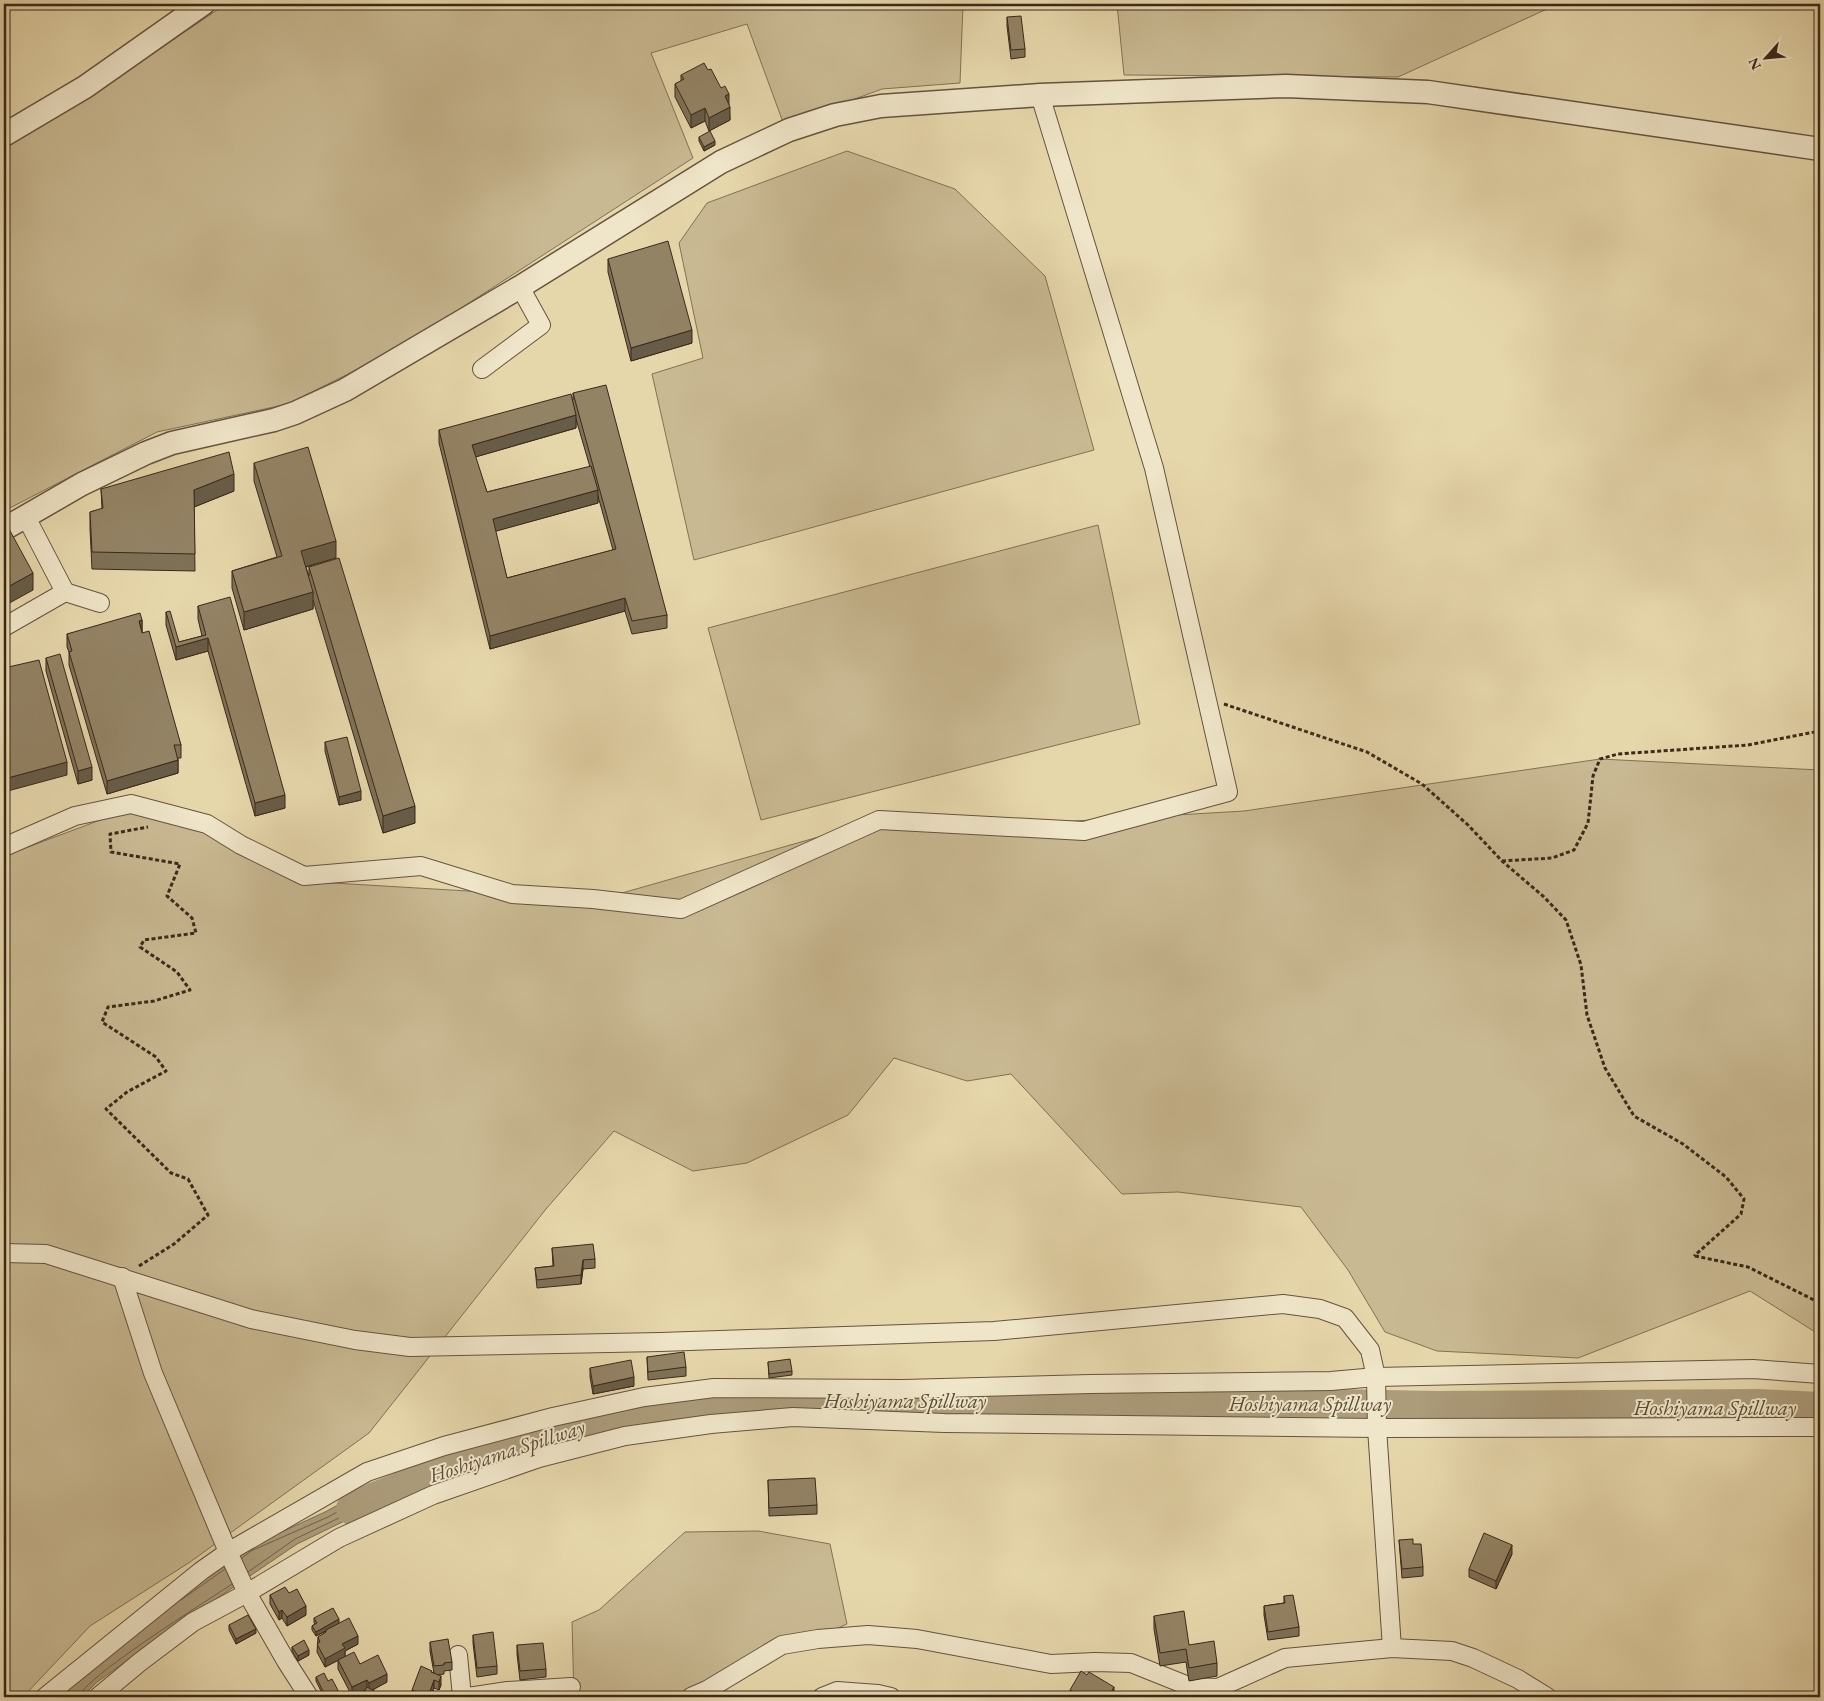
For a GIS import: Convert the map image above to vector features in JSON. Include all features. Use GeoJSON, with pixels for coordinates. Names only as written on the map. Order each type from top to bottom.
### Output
{"type":"FeatureCollection","features":[{"type":"Feature","properties":{"kind":"street"},"geometry":{"type":"LineString","coordinates":[[4,135],[85,87],[203,4]]}},
{"type":"Feature","properties":{"kind":"street"},"geometry":{"type":"LineString","coordinates":[[4,529],[82,484],[146,453],[172,443],[274,420],[295,413],[346,390],[520,287],[721,162],[789,130],[836,115],[881,106],[1040,95],[1286,86],[1428,92],[1820,149]]}},
{"type":"Feature","properties":{"kind":"street"},"geometry":{"type":"LineString","coordinates":[[4,847],[75,816],[131,804],[207,824],[241,845],[304,876],[421,866],[512,894],[593,899],[681,909],[879,820],[1084,831],[1228,792],[1154,468],[1040,95]]}},
{"type":"Feature","properties":{"kind":"street"},"geometry":{"type":"LineString","coordinates":[[482,369],[541,325],[520,287]]}},
{"type":"Feature","properties":{"kind":"street"},"geometry":{"type":"LineString","coordinates":[[26,517],[65,592],[100,603]]}},
{"type":"Feature","properties":{"kind":"street"},"geometry":{"type":"LineString","coordinates":[[4,627],[65,592]]}},
{"type":"Feature","properties":{"kind":"street"},"geometry":{"type":"LineString","coordinates":[[4,1253],[46,1254],[251,1318],[355,1340],[410,1347],[660,1342],[994,1330],[1283,1304],[1320,1309],[1345,1318],[1370,1350],[1376,1377],[1377,1428],[1392,1648]]}},
{"type":"Feature","properties":{"kind":"street"},"geometry":{"type":"LineString","coordinates":[[122,1277],[153,1373],[228,1552],[247,1593],[286,1661],[310,1697]]}},
{"type":"Feature","properties":{"kind":"street"},"geometry":{"type":"LineString","coordinates":[[45,1697],[201,1571],[228,1552],[367,1472],[444,1446],[553,1417],[644,1397],[714,1388],[903,1390],[1090,1384],[1331,1381],[1376,1377],[1753,1369],[1820,1374]]}},
{"type":"Feature","properties":{"kind":"street"},"geometry":{"type":"LineString","coordinates":[[98,1697],[193,1622],[247,1593],[339,1538],[433,1496],[539,1458],[625,1436],[711,1424],[793,1417],[944,1423],[1377,1428],[1820,1427]]}},
{"type":"Feature","properties":{"kind":"street"},"geometry":{"type":"LineString","coordinates":[[691,1697],[707,1690],[782,1645],[818,1639],[868,1635],[917,1639],[1052,1664],[1131,1663],[1191,1687],[1218,1688],[1285,1658],[1392,1648],[1452,1651],[1473,1658],[1518,1679],[1547,1697]]}},
{"type":"Feature","properties":{"kind":"street"},"geometry":{"type":"LineString","coordinates":[[458,1655],[462,1697]]}},
{"type":"Feature","properties":{"kind":"street"},"geometry":{"type":"LineString","coordinates":[[468,1697],[572,1687]]}},
{"type":"Feature","properties":{"kind":"street"},"geometry":{"type":"LineString","coordinates":[[822,1697],[837,1690],[891,1697]]}},
{"type":"Feature","properties":{"kind":"path"},"geometry":{"type":"LineString","coordinates":[[1215,702],[1367,752],[1422,784],[1468,825],[1502,861],[1544,897],[1566,920],[1581,965],[1587,1015],[1605,1068],[1634,1116],[1690,1149],[1726,1177],[1744,1199],[1741,1214],[1694,1256],[1748,1267],[1820,1303]]}},
{"type":"Feature","properties":{"kind":"path"},"geometry":{"type":"LineString","coordinates":[[1502,861],[1552,858],[1574,850],[1588,823],[1593,776],[1600,759],[1618,754],[1748,744],[1820,731]]}},
{"type":"Feature","properties":{"kind":"path"},"geometry":{"type":"LineString","coordinates":[[122,1277],[174,1244],[208,1215],[188,1179],[171,1173],[106,1109],[127,1092],[166,1071],[156,1057],[102,1022],[108,1007],[154,1001],[190,990],[177,972],[140,947],[144,940],[196,933],[192,918],[167,896],[180,864],[111,852],[110,834],[154,826]]}},
{"type":"Feature","properties":{"kind":"shaded area"},"geometry":{"type":"Polygon","coordinates":[[[226,4],[963,4],[960,83],[882,89],[784,125],[747,24],[651,53],[693,158],[398,349],[288,404],[157,432],[4,511],[4,234],[8,233],[4,224],[4,146],[133,67],[226,4]]]}},
{"type":"Feature","properties":{"kind":"shaded area"},"geometry":{"type":"Polygon","coordinates":[[[1117,4],[1558,4],[1398,77],[1124,75],[1117,4]]]}},
{"type":"Feature","properties":{"kind":"shaded area"},"geometry":{"type":"Polygon","coordinates":[[[847,151],[955,189],[1045,276],[1094,450],[694,560],[652,374],[703,358],[679,243],[707,203],[847,151]]]}},
{"type":"Feature","properties":{"kind":"shaded area"},"geometry":{"type":"Polygon","coordinates":[[[1098,525],[1140,724],[761,820],[708,628],[1098,525]]]}},
{"type":"Feature","properties":{"kind":"shaded area"},"geometry":{"type":"Polygon","coordinates":[[[1600,759],[1820,770],[1820,1335],[1750,1291],[1578,1358],[1437,1351],[1385,1332],[1348,1270],[1301,1207],[1178,1192],[1122,1194],[1011,1074],[967,1081],[894,1058],[848,1115],[747,1163],[693,1171],[614,1131],[546,1209],[369,1433],[190,1562],[90,1626],[23,1697],[4,1697],[4,856],[127,810],[189,819],[300,881],[601,899],[892,816],[938,829],[1244,811],[1600,759]]]}},
{"type":"Feature","properties":{"kind":"shaded area"},"geometry":{"type":"Polygon","coordinates":[[[758,1531],[830,1544],[847,1624],[736,1672],[695,1697],[574,1697],[572,1622],[599,1610],[685,1532],[758,1531]]]}},
{"type":"Feature","properties":{"kind":"water"},"geometry":{"type":"Polygon","coordinates":[[[397,1473],[390,1499],[297,1544],[163,1635],[97,1682],[82,1697],[52,1697],[175,1598],[249,1547],[325,1512],[397,1473]]]}},
{"type":"Feature","properties":{"kind":"building"},"geometry":{"type":"Polygon","coordinates":[[[1021,16],[1025,49],[1011,50],[1007,17],[1021,16]]]}},
{"type":"Feature","properties":{"kind":"building"},"geometry":{"type":"Polygon","coordinates":[[[704,63],[708,70],[711,69],[721,88],[725,86],[729,94],[725,96],[730,107],[709,118],[705,108],[691,115],[675,84],[684,79],[681,75],[704,63]]]}},
{"type":"Feature","properties":{"kind":"building"},"geometry":{"type":"Polygon","coordinates":[[[710,131],[715,141],[704,147],[699,137],[710,131]]]}},
{"type":"Feature","properties":{"kind":"building"},"geometry":{"type":"Polygon","coordinates":[[[668,241],[692,330],[631,348],[608,259],[668,241]]]}},
{"type":"Feature","properties":{"kind":"building"},"geometry":{"type":"Polygon","coordinates":[[[606,385],[667,615],[632,621],[625,598],[490,636],[439,430],[571,394],[576,415],[472,445],[487,492],[591,466],[598,490],[493,519],[507,578],[616,549],[573,393],[606,385]]]}},
{"type":"Feature","properties":{"kind":"building"},"geometry":{"type":"Polygon","coordinates":[[[308,447],[336,541],[301,551],[313,592],[244,612],[232,571],[282,556],[254,463],[308,447]]]}},
{"type":"Feature","properties":{"kind":"building"},"geometry":{"type":"Polygon","coordinates":[[[229,452],[234,474],[194,490],[195,554],[92,552],[90,512],[103,508],[101,489],[229,452]]]}},
{"type":"Feature","properties":{"kind":"building"},"geometry":{"type":"Polygon","coordinates":[[[9,529],[33,573],[4,589],[4,532],[9,529]]]}},
{"type":"Feature","properties":{"kind":"building"},"geometry":{"type":"Polygon","coordinates":[[[339,558],[415,806],[383,816],[309,567],[339,558]]]}},
{"type":"Feature","properties":{"kind":"building"},"geometry":{"type":"Polygon","coordinates":[[[230,597],[285,795],[255,803],[208,638],[176,647],[166,612],[170,611],[179,642],[206,635],[198,606],[230,597]]]}},
{"type":"Feature","properties":{"kind":"building"},"geometry":{"type":"Polygon","coordinates":[[[140,613],[142,620],[139,621],[142,633],[149,631],[181,745],[174,745],[178,760],[107,781],[69,652],[72,651],[67,634],[140,613]]]}},
{"type":"Feature","properties":{"kind":"building"},"geometry":{"type":"Polygon","coordinates":[[[60,654],[92,767],[78,771],[46,658],[60,654]]]}},
{"type":"Feature","properties":{"kind":"building"},"geometry":{"type":"Polygon","coordinates":[[[39,660],[67,762],[4,779],[4,668],[39,660]]]}},
{"type":"Feature","properties":{"kind":"building"},"geometry":{"type":"Polygon","coordinates":[[[347,737],[361,791],[339,797],[325,742],[347,737]]]}},
{"type":"Feature","properties":{"kind":"building"},"geometry":{"type":"Polygon","coordinates":[[[593,1244],[595,1259],[583,1260],[581,1275],[537,1280],[535,1268],[554,1266],[552,1248],[593,1244]]]}},
{"type":"Feature","properties":{"kind":"building"},"geometry":{"type":"Polygon","coordinates":[[[684,1352],[686,1367],[648,1372],[647,1357],[684,1352]]]}},
{"type":"Feature","properties":{"kind":"building"},"geometry":{"type":"Polygon","coordinates":[[[790,1359],[792,1371],[769,1374],[768,1362],[790,1359]]]}},
{"type":"Feature","properties":{"kind":"building"},"geometry":{"type":"Polygon","coordinates":[[[631,1360],[634,1377],[593,1386],[590,1368],[631,1360]]]}},
{"type":"Feature","properties":{"kind":"building"},"geometry":{"type":"Polygon","coordinates":[[[815,1478],[817,1505],[769,1508],[768,1480],[815,1478]]]}},
{"type":"Feature","properties":{"kind":"building"},"geometry":{"type":"Polygon","coordinates":[[[1484,1533],[1512,1545],[1496,1581],[1469,1569],[1484,1533]]]}},
{"type":"Feature","properties":{"kind":"building"},"geometry":{"type":"Polygon","coordinates":[[[1413,1539],[1413,1544],[1421,1544],[1423,1567],[1402,1569],[1399,1540],[1413,1539]]]}},
{"type":"Feature","properties":{"kind":"building"},"geometry":{"type":"Polygon","coordinates":[[[285,1587],[289,1593],[297,1589],[306,1606],[287,1617],[282,1610],[279,1612],[270,1595],[285,1587]]]}},
{"type":"Feature","properties":{"kind":"building"},"geometry":{"type":"Polygon","coordinates":[[[1293,1595],[1299,1627],[1268,1632],[1264,1606],[1285,1603],[1284,1596],[1293,1595]]]}},
{"type":"Feature","properties":{"kind":"building"},"geometry":{"type":"Polygon","coordinates":[[[333,1608],[339,1619],[316,1632],[312,1626],[317,1623],[314,1618],[333,1608]]]}},
{"type":"Feature","properties":{"kind":"building"},"geometry":{"type":"Polygon","coordinates":[[[1184,1611],[1189,1645],[1214,1641],[1217,1663],[1189,1668],[1186,1649],[1160,1653],[1154,1616],[1184,1611]]]}},
{"type":"Feature","properties":{"kind":"building"},"geometry":{"type":"Polygon","coordinates":[[[248,1615],[256,1629],[236,1639],[229,1625],[248,1615]]]}},
{"type":"Feature","properties":{"kind":"building"},"geometry":{"type":"Polygon","coordinates":[[[349,1618],[358,1636],[342,1644],[345,1648],[325,1659],[317,1644],[320,1642],[318,1637],[326,1632],[326,1630],[349,1618]]]}},
{"type":"Feature","properties":{"kind":"building"},"geometry":{"type":"Polygon","coordinates":[[[493,1632],[497,1666],[477,1668],[473,1635],[493,1632]]]}},
{"type":"Feature","properties":{"kind":"building"},"geometry":{"type":"Polygon","coordinates":[[[448,1639],[452,1662],[434,1666],[430,1642],[448,1639]]]}},
{"type":"Feature","properties":{"kind":"building"},"geometry":{"type":"Polygon","coordinates":[[[304,1640],[309,1650],[298,1656],[292,1647],[304,1640]]]}},
{"type":"Feature","properties":{"kind":"building"},"geometry":{"type":"Polygon","coordinates":[[[543,1643],[546,1669],[520,1671],[517,1645],[543,1643]]]}},
{"type":"Feature","properties":{"kind":"building"},"geometry":{"type":"Polygon","coordinates":[[[354,1652],[360,1664],[378,1655],[387,1674],[369,1683],[367,1680],[352,1687],[338,1660],[354,1652]]]}},
{"type":"Feature","properties":{"kind":"building"},"geometry":{"type":"Polygon","coordinates":[[[421,1666],[441,1676],[439,1682],[434,1680],[428,1697],[422,1697],[423,1694],[412,1690],[421,1666]]]}},
{"type":"Feature","properties":{"kind":"building"},"geometry":{"type":"Polygon","coordinates":[[[1081,1671],[1087,1675],[1089,1672],[1114,1687],[1108,1697],[1091,1697],[1087,1695],[1086,1697],[1081,1697],[1070,1690],[1081,1671]]]}},
{"type":"Feature","properties":{"kind":"building"},"geometry":{"type":"Polygon","coordinates":[[[324,1673],[328,1681],[332,1679],[341,1696],[326,1697],[316,1677],[324,1673]]]}},
{"type":"Feature","properties":{"kind":"building"},"geometry":{"type":"Polygon","coordinates":[[[367,1687],[385,1697],[361,1697],[367,1687]]]}},
{"type":"Feature","properties":{"kind":"building"},"geometry":{"type":"Polygon","coordinates":[[[559,1694],[560,1697],[545,1697],[559,1694]]]}},
{"type":"Feature","properties":{"kind":"building"},"geometry":{"type":"Polygon","coordinates":[[[499,1695],[499,1697],[475,1697],[499,1695]]]}},
{"type":"Feature","properties":{"kind":"waterway","name":"Hoshiyama Spillway"},"geometry":{"type":"LineString","coordinates":[[352,1509],[375,1498],[507,1447],[577,1426],[653,1410],[734,1400],[893,1403],[1085,1400],[1437,1407],[1757,1405],[1820,1408]]}}]}
